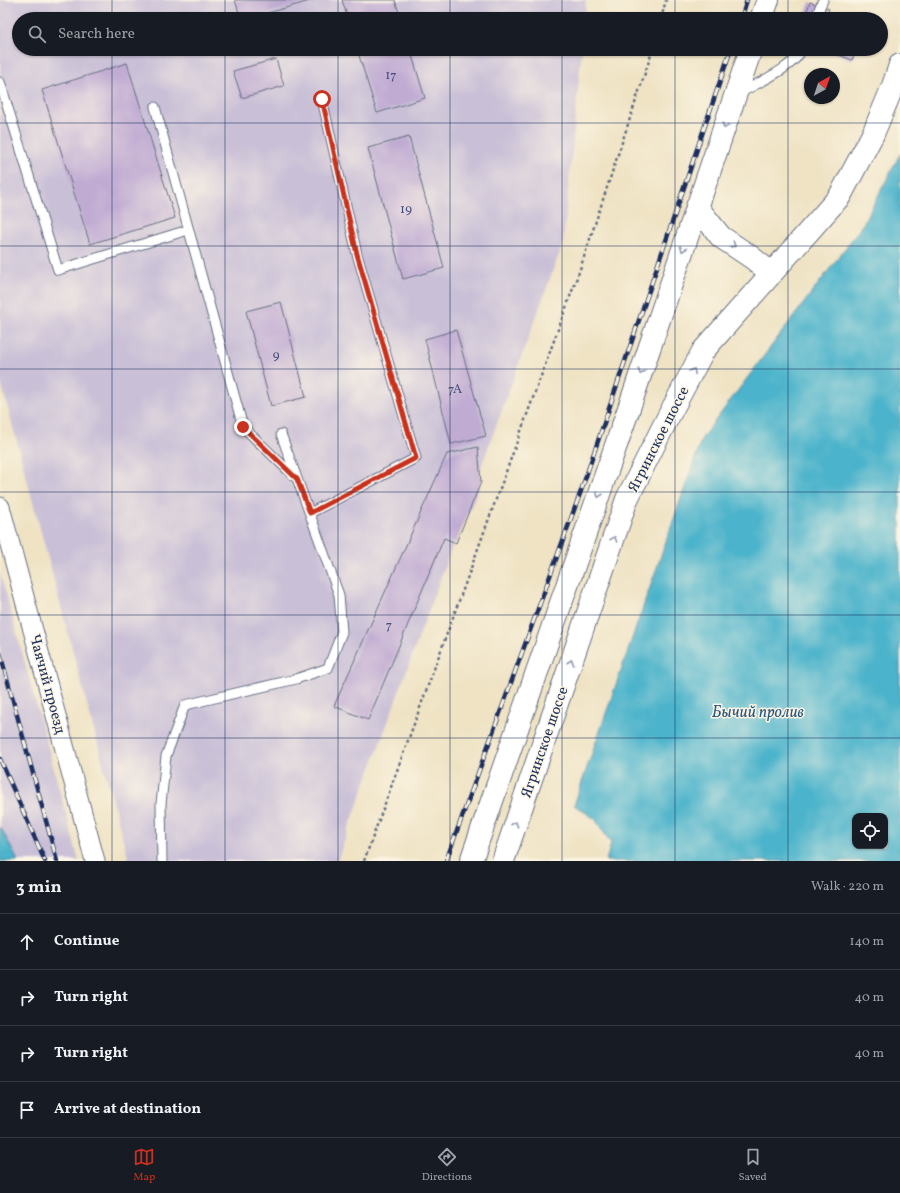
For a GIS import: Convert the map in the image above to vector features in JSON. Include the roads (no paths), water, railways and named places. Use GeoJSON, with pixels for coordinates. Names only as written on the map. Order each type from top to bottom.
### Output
{"type":"FeatureCollection","features":[{"type":"Feature","properties":{"kind":"main road"},"geometry":{"type":"LineString","coordinates":[[764,12],[768,0]]}},
{"type":"Feature","properties":{"kind":"main road","name":"Ягринское шоссе"},"geometry":{"type":"LineString","coordinates":[[471,861],[627,415],[749,56]]}},
{"type":"Feature","properties":{"kind":"main road","name":"Ягринское шоссе"},"geometry":{"type":"LineString","coordinates":[[502,861],[627,499],[703,351],[840,196],[873,134],[900,65]]}},
{"type":"Feature","properties":{"kind":"main road"},"geometry":{"type":"LineString","coordinates":[[697,207],[721,237],[751,257],[771,273]]}},
{"type":"Feature","properties":{"kind":"street","name":"Чаячий проезд"},"geometry":{"type":"LineString","coordinates":[[0,507],[95,861]]}},
{"type":"Feature","properties":{"kind":"lane"},"geometry":{"type":"LineString","coordinates":[[818,12],[823,0]]}},
{"type":"Feature","properties":{"kind":"lane"},"geometry":{"type":"LineString","coordinates":[[735,96],[784,68],[800,56]]}},
{"type":"Feature","properties":{"kind":"lane"},"geometry":{"type":"LineString","coordinates":[[0,82],[58,270],[188,230]]}},
{"type":"Feature","properties":{"kind":"lane"},"geometry":{"type":"LineString","coordinates":[[310,513],[416,458],[357,254],[322,99]]}},
{"type":"Feature","properties":{"kind":"lane"},"geometry":{"type":"LineString","coordinates":[[155,107],[243,427],[297,479]]}},
{"type":"Feature","properties":{"kind":"lane"},"geometry":{"type":"LineString","coordinates":[[162,861],[161,804],[166,756],[185,706],[296,679],[328,668],[342,632],[339,595],[281,434]]}},
{"type":"Feature","properties":{"kind":"water","name":"Бычий пролив"},"geometry":{"type":"Polygon","coordinates":[[[900,154],[900,861],[606,861],[611,843],[595,819],[574,805],[702,438],[862,226],[900,154]]]}},
{"type":"Feature","properties":{"kind":"water"},"geometry":{"type":"Polygon","coordinates":[[[0,826],[18,861],[0,861],[0,826]]]}},
{"type":"Feature","properties":{"kind":"railway"},"geometry":{"type":"LineString","coordinates":[[743,12],[747,0]]}},
{"type":"Feature","properties":{"kind":"railway"},"geometry":{"type":"LineString","coordinates":[[446,861],[581,491],[729,56]]}},
{"type":"Feature","properties":{"kind":"railway"},"geometry":{"type":"LineString","coordinates":[[0,653],[57,861]]}},
{"type":"Feature","properties":{"kind":"railway"},"geometry":{"type":"LineString","coordinates":[[0,759],[45,861]]}}]}
